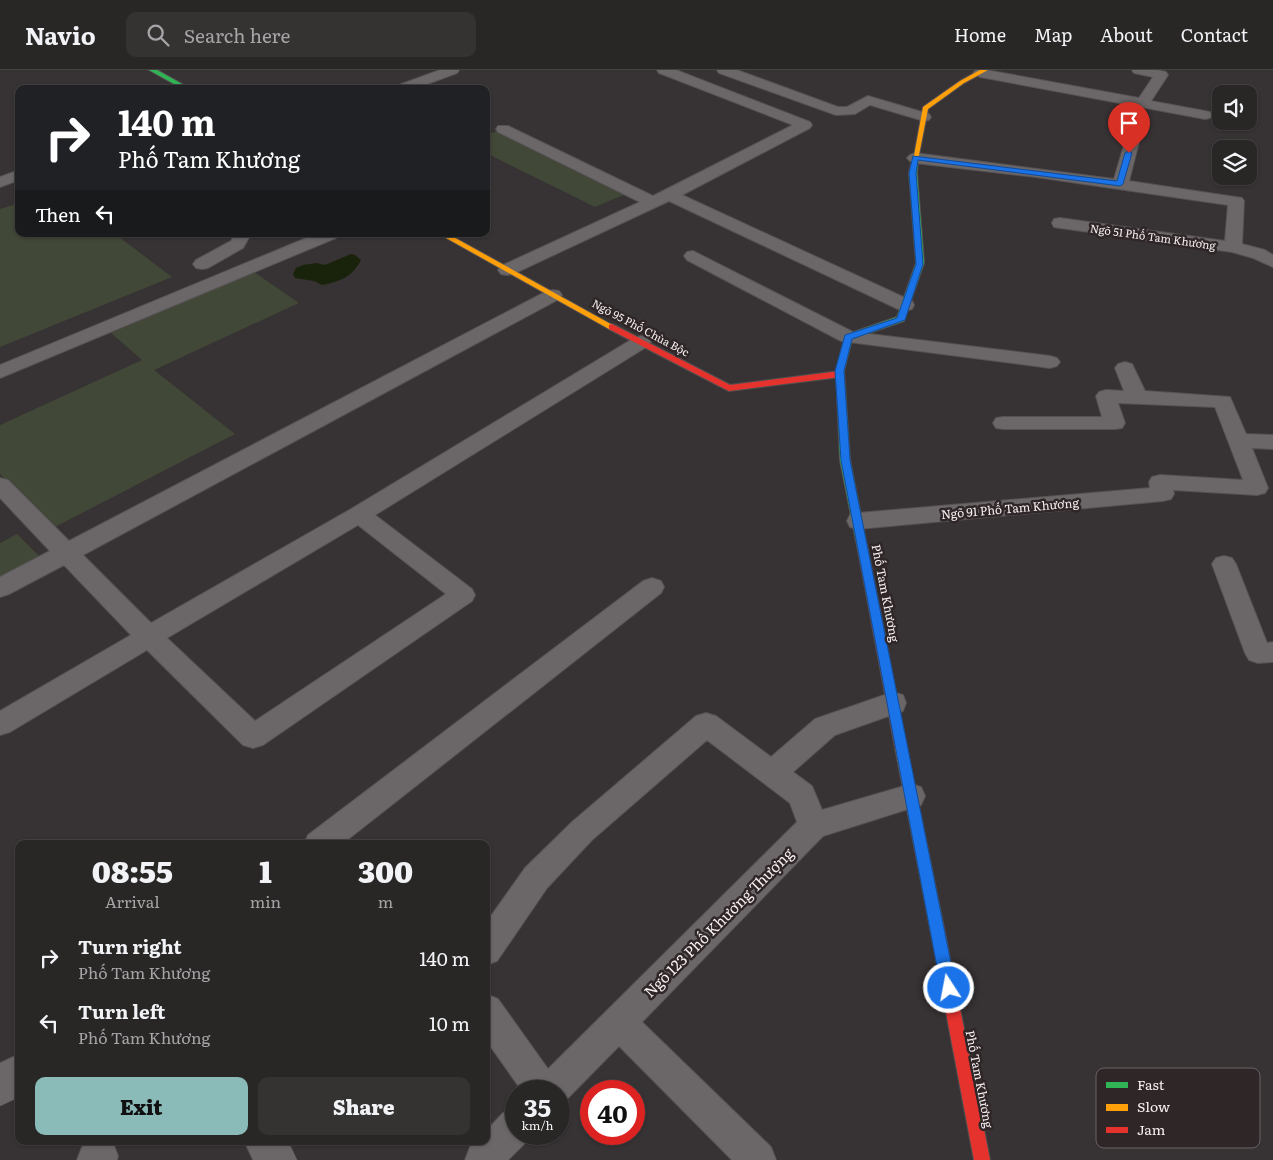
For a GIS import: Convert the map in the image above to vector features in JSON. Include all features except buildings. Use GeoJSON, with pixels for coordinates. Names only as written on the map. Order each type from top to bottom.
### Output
{"type":"FeatureCollection","features":[{"type":"Feature","properties":{"kind":"street"},"geometry":{"type":"LineString","coordinates":[[152,70],[180,85]]}},
{"type":"Feature","properties":{"kind":"street"},"geometry":{"type":"LineString","coordinates":[[848,337],[901,320],[920,264],[912,173],[925,108],[983,71]]}},
{"type":"Feature","properties":{"kind":"street","name":"Ngõ 95 Phố Chùa Bộc"},"geometry":{"type":"LineString","coordinates":[[449,237],[640,342],[729,388],[840,374]]}},
{"type":"Feature","properties":{"kind":"street","name":"Phố Tam Khương"},"geometry":{"type":"LineString","coordinates":[[848,337],[840,374],[846,460],[982,1160]]}},
{"type":"Feature","properties":{"kind":"street"},"geometry":{"type":"LineString","coordinates":[[0,1087],[15,1076]]}},
{"type":"Feature","properties":{"kind":"street"},"geometry":{"type":"LineString","coordinates":[[267,1145],[277,1160]]}},
{"type":"Feature","properties":{"kind":"lane"},"geometry":{"type":"LineString","coordinates":[[413,85],[452,70]]}},
{"type":"Feature","properties":{"kind":"lane"},"geometry":{"type":"LineString","coordinates":[[507,270],[669,195],[805,125],[664,70]]}},
{"type":"Feature","properties":{"kind":"lane"},"geometry":{"type":"LineString","coordinates":[[724,70],[830,110],[850,111],[868,100],[924,117]]}},
{"type":"Feature","properties":{"kind":"lane"},"geometry":{"type":"LineString","coordinates":[[1139,70],[1161,75],[1143,103]]}},
{"type":"Feature","properties":{"kind":"lane"},"geometry":{"type":"LineString","coordinates":[[983,71],[1205,115]]}},
{"type":"Feature","properties":{"kind":"lane"},"geometry":{"type":"LineString","coordinates":[[503,129],[652,202]]}},
{"type":"Feature","properties":{"kind":"lane"},"geometry":{"type":"LineString","coordinates":[[1120,184],[1134,138]]}},
{"type":"Feature","properties":{"kind":"lane","name":"Ngõ 51 Phố Tam Khương"},"geometry":{"type":"LineString","coordinates":[[915,158],[1236,201],[1233,247],[1060,223]]}},
{"type":"Feature","properties":{"kind":"lane"},"geometry":{"type":"LineString","coordinates":[[0,182],[15,176]]}},
{"type":"Feature","properties":{"kind":"lane"},"geometry":{"type":"LineString","coordinates":[[669,195],[905,305]]}},
{"type":"Feature","properties":{"kind":"lane"},"geometry":{"type":"LineString","coordinates":[[202,264],[237,244],[241,237]]}},
{"type":"Feature","properties":{"kind":"lane"},"geometry":{"type":"LineString","coordinates":[[0,372],[323,237]]}},
{"type":"Feature","properties":{"kind":"lane"},"geometry":{"type":"LineString","coordinates":[[1233,247],[1259,254],[1273,262]]}},
{"type":"Feature","properties":{"kind":"lane"},"geometry":{"type":"LineString","coordinates":[[693,256],[848,337],[1050,362]]}},
{"type":"Feature","properties":{"kind":"lane"},"geometry":{"type":"LineString","coordinates":[[0,588],[553,295]]}},
{"type":"Feature","properties":{"kind":"lane"},"geometry":{"type":"LineString","coordinates":[[0,724],[359,514],[640,342]]}},
{"type":"Feature","properties":{"kind":"lane"},"geometry":{"type":"LineString","coordinates":[[1125,368],[1137,397]]}},
{"type":"Feature","properties":{"kind":"lane"},"geometry":{"type":"LineString","coordinates":[[1003,423],[1115,423],[1106,396],[1223,401],[1236,440],[1273,442]]}},
{"type":"Feature","properties":{"kind":"lane","name":"Ngõ 91 Phố Tam Khương"},"geometry":{"type":"LineString","coordinates":[[858,521],[1163,494],[1160,482],[1256,488],[1236,440]]}},
{"type":"Feature","properties":{"kind":"lane"},"geometry":{"type":"LineString","coordinates":[[0,486],[148,636],[253,737],[463,595],[359,514]]}},
{"type":"Feature","properties":{"kind":"lane"},"geometry":{"type":"LineString","coordinates":[[1224,564],[1258,653],[1273,652]]}},
{"type":"Feature","properties":{"kind":"lane"},"geometry":{"type":"LineString","coordinates":[[324,840],[652,587]]}},
{"type":"Feature","properties":{"kind":"lane"},"geometry":{"type":"LineString","coordinates":[[772,773],[825,727],[894,703]]}},
{"type":"Feature","properties":{"kind":"lane"},"geometry":{"type":"LineString","coordinates":[[490,944],[536,878],[582,831],[706,724],[802,795],[813,826]]}},
{"type":"Feature","properties":{"kind":"lane","name":"Ngõ 123 Phố Khương Thượng"},"geometry":{"type":"LineString","coordinates":[[562,1080],[813,826],[911,796]]}},
{"type":"Feature","properties":{"kind":"lane"},"geometry":{"type":"LineString","coordinates":[[490,1016],[535,1080]]}},
{"type":"Feature","properties":{"kind":"lane"},"geometry":{"type":"LineString","coordinates":[[618,1022],[758,1160]]}},
{"type":"Feature","properties":{"kind":"lane"},"geometry":{"type":"LineString","coordinates":[[483,1160],[505,1137]]}},
{"type":"Feature","properties":{"kind":"shaded area"},"geometry":{"type":"Polygon","coordinates":[[[503,129],[631,192],[595,207],[490,155],[490,134],[503,129]]]}},
{"type":"Feature","properties":{"kind":"shaded area"},"geometry":{"type":"Polygon","coordinates":[[[15,204],[15,237],[119,237],[172,277],[0,347],[0,209],[15,204]]]}},
{"type":"Feature","properties":{"kind":"shaded area"},"geometry":{"type":"Polygon","coordinates":[[[351,254],[361,260],[358,266],[350,274],[335,282],[322,285],[314,281],[295,278],[293,274],[296,268],[303,265],[317,263],[325,265],[351,254]]]}},
{"type":"Feature","properties":{"kind":"shaded area"},"geometry":{"type":"Polygon","coordinates":[[[254,272],[299,303],[154,370],[235,434],[53,528],[0,474],[0,425],[142,360],[111,333],[254,272]]]}},
{"type":"Feature","properties":{"kind":"shaded area"},"geometry":{"type":"Polygon","coordinates":[[[17,534],[42,559],[0,581],[0,543],[17,534]]]}},
{"type":"Feature","properties":{"kind":"traffic: fast"},"geometry":{"type":"LineString","coordinates":[[152,70],[180,85]]}},
{"type":"Feature","properties":{"kind":"traffic: fast"},"geometry":{"type":"LineString","coordinates":[[866,566],[845,460],[840,371],[848,337],[901,319],[920,263],[913,173],[915,160]]}},
{"type":"Feature","properties":{"kind":"traffic: slow"},"geometry":{"type":"LineString","coordinates":[[915,160],[925,108],[962,82],[985,70]]}},
{"type":"Feature","properties":{"kind":"traffic: slow"},"geometry":{"type":"LineString","coordinates":[[448,237],[612,327]]}},
{"type":"Feature","properties":{"kind":"traffic: slow"},"geometry":{"type":"LineString","coordinates":[[901,747],[938,933]]}},
{"type":"Feature","properties":{"kind":"traffic: jam"},"geometry":{"type":"LineString","coordinates":[[612,327],[729,388],[840,374]]}},
{"type":"Feature","properties":{"kind":"traffic: jam"},"geometry":{"type":"LineString","coordinates":[[866,566],[901,747]]}},
{"type":"Feature","properties":{"kind":"traffic: jam"},"geometry":{"type":"LineString","coordinates":[[938,933],[982,1160]]}},
{"type":"Feature","properties":{"kind":"route"},"geometry":{"type":"LineString","coordinates":[[949,988],[846,460],[840,371],[848,337],[901,320],[920,264],[912,173],[915,158],[1120,184],[1129,153]]}}]}
